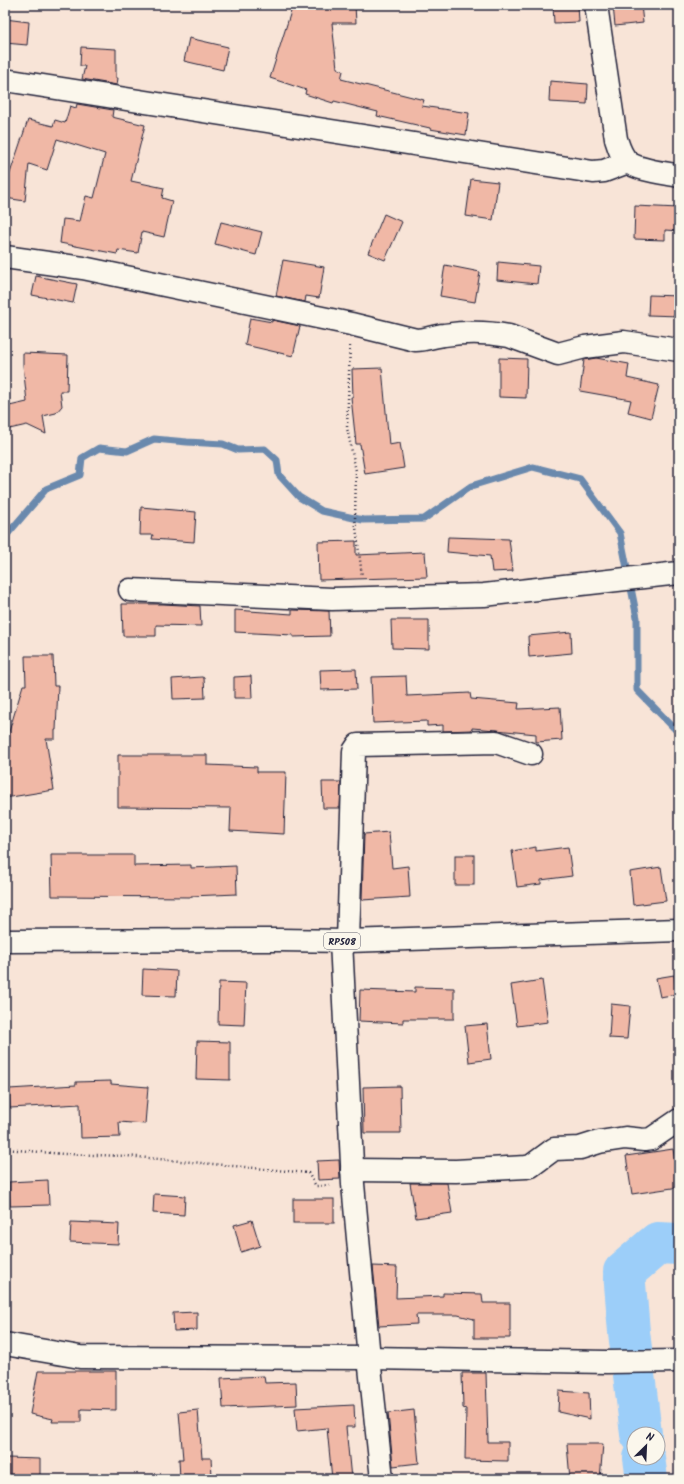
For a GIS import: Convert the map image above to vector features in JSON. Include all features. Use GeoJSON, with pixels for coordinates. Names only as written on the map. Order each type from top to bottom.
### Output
{"type":"FeatureCollection","features":[{"type":"Feature","properties":{"kind":"street"},"geometry":{"type":"LineString","coordinates":[[596,5],[616,140],[620,152],[628,162],[645,169],[679,176]]}},
{"type":"Feature","properties":{"kind":"street"},"geometry":{"type":"LineString","coordinates":[[5,80],[593,172],[604,171],[628,162]]}},
{"type":"Feature","properties":{"kind":"street"},"geometry":{"type":"LineString","coordinates":[[5,257],[83,268],[351,324],[416,340],[424,340],[442,335],[501,334],[558,354],[584,347],[624,342],[679,350]]}},
{"type":"Feature","properties":{"kind":"street"},"geometry":{"type":"LineString","coordinates":[[130,590],[332,599],[484,595],[679,573]]}},
{"type":"Feature","properties":{"kind":"street"},"geometry":{"type":"LineString","coordinates":[[382,1479],[352,1177],[344,941],[354,751],[358,745],[496,742],[531,754]]}},
{"type":"Feature","properties":{"kind":"street","name":"RP508"},"geometry":{"type":"LineString","coordinates":[[5,941],[344,941],[679,930]]}},
{"type":"Feature","properties":{"kind":"street"},"geometry":{"type":"LineString","coordinates":[[352,1177],[526,1167],[531,1166],[554,1149],[580,1148],[600,1142],[625,1138],[644,1140],[651,1139],[679,1120]]}},
{"type":"Feature","properties":{"kind":"street"},"geometry":{"type":"LineString","coordinates":[[5,1344],[80,1357],[369,1358],[607,1362],[679,1361]]}},
{"type":"Feature","properties":{"kind":"path"},"geometry":{"type":"LineString","coordinates":[[351,324],[347,428],[356,471],[355,519],[362,570],[362,598]]}},
{"type":"Feature","properties":{"kind":"path"},"geometry":{"type":"LineString","coordinates":[[5,1149],[64,1154],[127,1156],[308,1173],[316,1186],[352,1177]]}},
{"type":"Feature","properties":{"kind":"building"},"geometry":{"type":"Polygon","coordinates":[[[293,5],[355,5],[356,23],[332,23],[337,68],[343,71],[341,79],[424,100],[422,106],[469,113],[466,135],[430,129],[377,116],[378,112],[334,101],[333,103],[305,94],[306,90],[270,78],[293,5]]]}},
{"type":"Feature","properties":{"kind":"building"},"geometry":{"type":"Polygon","coordinates":[[[553,5],[578,5],[579,22],[554,23],[553,5]]]}},
{"type":"Feature","properties":{"kind":"building"},"geometry":{"type":"Polygon","coordinates":[[[613,5],[641,5],[643,23],[615,26],[613,5]]]}},
{"type":"Feature","properties":{"kind":"building"},"geometry":{"type":"Polygon","coordinates":[[[5,19],[29,22],[27,45],[5,43],[5,19]]]}},
{"type":"Feature","properties":{"kind":"building"},"geometry":{"type":"Polygon","coordinates":[[[189,38],[228,47],[223,70],[184,61],[189,38]]]}},
{"type":"Feature","properties":{"kind":"building"},"geometry":{"type":"Polygon","coordinates":[[[81,47],[116,49],[117,85],[82,79],[85,66],[80,66],[81,47]]]}},
{"type":"Feature","properties":{"kind":"building"},"geometry":{"type":"Polygon","coordinates":[[[550,81],[588,84],[587,104],[549,102],[550,81]]]}},
{"type":"Feature","properties":{"kind":"building"},"geometry":{"type":"Polygon","coordinates":[[[77,104],[113,110],[112,117],[145,125],[131,181],[164,188],[162,198],[172,201],[164,237],[142,232],[138,253],[118,250],[117,254],[60,243],[63,219],[80,221],[86,196],[94,198],[105,154],[57,139],[47,170],[29,164],[25,201],[5,198],[5,178],[8,179],[28,120],[53,126],[55,120],[65,123],[70,106],[76,108],[77,104]]]}},
{"type":"Feature","properties":{"kind":"building"},"geometry":{"type":"Polygon","coordinates":[[[471,179],[498,182],[493,220],[466,216],[471,179]]]}},
{"type":"Feature","properties":{"kind":"building"},"geometry":{"type":"Polygon","coordinates":[[[635,206],[679,208],[679,231],[665,230],[665,240],[634,239],[635,206]]]}},
{"type":"Feature","properties":{"kind":"building"},"geometry":{"type":"Polygon","coordinates":[[[384,214],[402,222],[385,260],[368,253],[384,214]]]}},
{"type":"Feature","properties":{"kind":"building"},"geometry":{"type":"Polygon","coordinates":[[[221,222],[262,232],[256,255],[215,244],[221,222]]]}},
{"type":"Feature","properties":{"kind":"building"},"geometry":{"type":"Polygon","coordinates":[[[283,260],[324,267],[319,298],[306,296],[305,302],[276,296],[283,260]]]}},
{"type":"Feature","properties":{"kind":"building"},"geometry":{"type":"Polygon","coordinates":[[[498,262],[539,266],[537,284],[497,280],[498,262]]]}},
{"type":"Feature","properties":{"kind":"building"},"geometry":{"type":"Polygon","coordinates":[[[445,265],[480,272],[475,302],[440,296],[445,265]]]}},
{"type":"Feature","properties":{"kind":"building"},"geometry":{"type":"Polygon","coordinates":[[[36,276],[77,284],[73,303],[32,295],[36,276]]]}},
{"type":"Feature","properties":{"kind":"building"},"geometry":{"type":"Polygon","coordinates":[[[649,295],[679,296],[679,316],[648,315],[649,295]]]}},
{"type":"Feature","properties":{"kind":"building"},"geometry":{"type":"Polygon","coordinates":[[[250,318],[272,322],[272,320],[300,326],[293,356],[245,345],[250,318]]]}},
{"type":"Feature","properties":{"kind":"building"},"geometry":{"type":"Polygon","coordinates":[[[23,353],[68,355],[67,391],[60,391],[62,406],[56,413],[43,416],[46,434],[27,425],[5,430],[5,407],[27,402],[23,353]]]}},
{"type":"Feature","properties":{"kind":"building"},"geometry":{"type":"Polygon","coordinates":[[[499,358],[527,359],[526,398],[499,397],[499,358]]]}},
{"type":"Feature","properties":{"kind":"building"},"geometry":{"type":"Polygon","coordinates":[[[596,358],[629,364],[627,378],[659,385],[651,418],[628,412],[631,400],[580,391],[584,360],[596,358]]]}},
{"type":"Feature","properties":{"kind":"building"},"geometry":{"type":"Polygon","coordinates":[[[382,368],[389,445],[400,443],[404,468],[365,474],[360,444],[356,444],[351,397],[353,397],[352,369],[382,368]]]}},
{"type":"Feature","properties":{"kind":"building"},"geometry":{"type":"Polygon","coordinates":[[[141,507],[196,512],[194,542],[152,539],[153,535],[140,535],[141,507]]]}},
{"type":"Feature","properties":{"kind":"building"},"geometry":{"type":"Polygon","coordinates":[[[448,537],[509,539],[513,571],[492,572],[490,556],[447,552],[448,537]]]}},
{"type":"Feature","properties":{"kind":"building"},"geometry":{"type":"Polygon","coordinates":[[[356,541],[356,555],[425,552],[427,577],[319,580],[318,542],[356,541]]]}},
{"type":"Feature","properties":{"kind":"building"},"geometry":{"type":"Polygon","coordinates":[[[122,604],[200,606],[201,626],[156,625],[156,636],[123,636],[122,604]]]}},
{"type":"Feature","properties":{"kind":"building"},"geometry":{"type":"Polygon","coordinates":[[[235,610],[292,614],[292,610],[329,611],[330,636],[293,637],[293,635],[235,632],[235,610]]]}},
{"type":"Feature","properties":{"kind":"building"},"geometry":{"type":"Polygon","coordinates":[[[391,620],[429,620],[429,649],[392,648],[391,620]]]}},
{"type":"Feature","properties":{"kind":"building"},"geometry":{"type":"Polygon","coordinates":[[[571,632],[572,653],[529,657],[528,636],[571,632]]]}},
{"type":"Feature","properties":{"kind":"building"},"geometry":{"type":"Polygon","coordinates":[[[25,656],[53,656],[54,686],[58,686],[56,730],[55,739],[46,739],[54,790],[5,798],[5,745],[23,685],[26,685],[25,656]]]}},
{"type":"Feature","properties":{"kind":"building"},"geometry":{"type":"Polygon","coordinates":[[[356,669],[357,689],[321,690],[320,670],[356,669]]]}},
{"type":"Feature","properties":{"kind":"building"},"geometry":{"type":"Polygon","coordinates":[[[251,676],[252,698],[234,698],[234,677],[251,676]]]}},
{"type":"Feature","properties":{"kind":"building"},"geometry":{"type":"Polygon","coordinates":[[[406,676],[407,696],[470,693],[471,699],[519,703],[518,709],[560,707],[562,740],[536,742],[536,734],[472,728],[472,730],[443,731],[443,725],[427,726],[427,721],[373,723],[371,677],[406,676]]]}},
{"type":"Feature","properties":{"kind":"building"},"geometry":{"type":"Polygon","coordinates":[[[204,678],[205,698],[173,699],[172,679],[204,678]]]}},
{"type":"Feature","properties":{"kind":"building"},"geometry":{"type":"Polygon","coordinates":[[[118,755],[207,755],[207,765],[257,767],[257,772],[286,772],[284,834],[230,831],[231,808],[118,807],[118,755]]]}},
{"type":"Feature","properties":{"kind":"building"},"geometry":{"type":"Polygon","coordinates":[[[322,782],[341,782],[340,808],[323,808],[322,782]]]}},
{"type":"Feature","properties":{"kind":"building"},"geometry":{"type":"Polygon","coordinates":[[[389,832],[392,868],[408,866],[410,897],[362,900],[364,834],[389,832]]]}},
{"type":"Feature","properties":{"kind":"building"},"geometry":{"type":"Polygon","coordinates":[[[536,847],[536,851],[568,847],[572,876],[541,880],[541,884],[517,887],[512,851],[536,847]]]}},
{"type":"Feature","properties":{"kind":"building"},"geometry":{"type":"Polygon","coordinates":[[[51,855],[134,855],[134,866],[191,865],[191,868],[236,866],[237,894],[191,897],[52,896],[51,855]]]}},
{"type":"Feature","properties":{"kind":"building"},"geometry":{"type":"Polygon","coordinates":[[[455,855],[474,855],[474,885],[455,885],[455,855]]]}},
{"type":"Feature","properties":{"kind":"building"},"geometry":{"type":"Polygon","coordinates":[[[661,867],[666,901],[633,905],[630,872],[661,867]]]}},
{"type":"Feature","properties":{"kind":"building"},"geometry":{"type":"Polygon","coordinates":[[[143,969],[177,971],[176,996],[142,995],[143,969]]]}},
{"type":"Feature","properties":{"kind":"building"},"geometry":{"type":"Polygon","coordinates":[[[674,975],[677,994],[660,997],[656,978],[674,975]]]}},
{"type":"Feature","properties":{"kind":"building"},"geometry":{"type":"Polygon","coordinates":[[[542,980],[548,1022],[517,1026],[511,985],[542,980]]]}},
{"type":"Feature","properties":{"kind":"building"},"geometry":{"type":"Polygon","coordinates":[[[219,982],[246,983],[244,1025],[218,1024],[219,982]]]}},
{"type":"Feature","properties":{"kind":"building"},"geometry":{"type":"Polygon","coordinates":[[[415,987],[454,988],[454,1019],[403,1019],[403,1023],[359,1021],[360,990],[415,992],[415,987]]]}},
{"type":"Feature","properties":{"kind":"building"},"geometry":{"type":"Polygon","coordinates":[[[611,1004],[630,1006],[627,1039],[609,1038],[611,1004]]]}},
{"type":"Feature","properties":{"kind":"building"},"geometry":{"type":"Polygon","coordinates":[[[487,1024],[491,1059],[469,1062],[465,1026],[487,1024]]]}},
{"type":"Feature","properties":{"kind":"building"},"geometry":{"type":"Polygon","coordinates":[[[197,1041],[230,1042],[230,1080],[196,1079],[197,1041]]]}},
{"type":"Feature","properties":{"kind":"building"},"geometry":{"type":"Polygon","coordinates":[[[111,1081],[111,1084],[148,1087],[145,1124],[119,1122],[120,1137],[81,1138],[80,1104],[10,1108],[9,1089],[76,1085],[76,1082],[111,1081]]]}},
{"type":"Feature","properties":{"kind":"building"},"geometry":{"type":"Polygon","coordinates":[[[400,1086],[401,1133],[364,1133],[363,1087],[400,1086]]]}},
{"type":"Feature","properties":{"kind":"building"},"geometry":{"type":"Polygon","coordinates":[[[673,1149],[679,1187],[632,1194],[626,1156],[673,1149]]]}},
{"type":"Feature","properties":{"kind":"building"},"geometry":{"type":"Polygon","coordinates":[[[339,1160],[340,1179],[318,1180],[317,1161],[339,1160]]]}},
{"type":"Feature","properties":{"kind":"building"},"geometry":{"type":"Polygon","coordinates":[[[48,1180],[49,1205],[10,1206],[9,1182],[48,1180]]]}},
{"type":"Feature","properties":{"kind":"building"},"geometry":{"type":"Polygon","coordinates":[[[410,1183],[447,1183],[452,1213],[416,1218],[410,1183]]]}},
{"type":"Feature","properties":{"kind":"building"},"geometry":{"type":"Polygon","coordinates":[[[154,1194],[185,1196],[184,1215],[153,1213],[154,1194]]]}},
{"type":"Feature","properties":{"kind":"building"},"geometry":{"type":"Polygon","coordinates":[[[293,1199],[334,1199],[334,1223],[293,1223],[293,1199]]]}},
{"type":"Feature","properties":{"kind":"building"},"geometry":{"type":"Polygon","coordinates":[[[252,1220],[260,1246],[241,1252],[234,1225],[252,1220]]]}},
{"type":"Feature","properties":{"kind":"building"},"geometry":{"type":"Polygon","coordinates":[[[71,1222],[119,1224],[118,1244],[70,1242],[71,1222]]]}},
{"type":"Feature","properties":{"kind":"building"},"geometry":{"type":"Polygon","coordinates":[[[373,1266],[397,1267],[396,1298],[443,1296],[443,1293],[482,1294],[483,1303],[510,1303],[510,1338],[474,1338],[474,1319],[458,1315],[416,1315],[417,1324],[379,1326],[373,1266]]]}},
{"type":"Feature","properties":{"kind":"building"},"geometry":{"type":"Polygon","coordinates":[[[197,1312],[197,1330],[174,1331],[173,1313],[197,1312]]]}},
{"type":"Feature","properties":{"kind":"building"},"geometry":{"type":"Polygon","coordinates":[[[38,1371],[116,1371],[116,1410],[81,1409],[81,1422],[52,1422],[53,1419],[30,1414],[38,1371]]]}},
{"type":"Feature","properties":{"kind":"building"},"geometry":{"type":"Polygon","coordinates":[[[462,1373],[486,1373],[488,1442],[508,1442],[508,1461],[465,1460],[466,1409],[463,1408],[462,1373]]]}},
{"type":"Feature","properties":{"kind":"building"},"geometry":{"type":"Polygon","coordinates":[[[264,1376],[265,1383],[296,1382],[297,1405],[223,1408],[221,1378],[264,1376]]]}},
{"type":"Feature","properties":{"kind":"building"},"geometry":{"type":"Polygon","coordinates":[[[559,1391],[589,1393],[590,1419],[558,1412],[559,1391]]]}},
{"type":"Feature","properties":{"kind":"building"},"geometry":{"type":"Polygon","coordinates":[[[354,1405],[355,1427],[346,1427],[351,1479],[332,1479],[327,1428],[297,1431],[295,1408],[354,1405]]]}},
{"type":"Feature","properties":{"kind":"building"},"geometry":{"type":"Polygon","coordinates":[[[198,1410],[202,1458],[211,1458],[212,1476],[198,1477],[198,1479],[180,1479],[179,1459],[183,1459],[179,1412],[198,1410]]]}},
{"type":"Feature","properties":{"kind":"building"},"geometry":{"type":"Polygon","coordinates":[[[414,1410],[419,1463],[393,1466],[388,1413],[414,1410]]]}},
{"type":"Feature","properties":{"kind":"building"},"geometry":{"type":"Polygon","coordinates":[[[567,1444],[603,1444],[600,1479],[570,1479],[567,1444]]]}},
{"type":"Feature","properties":{"kind":"building"},"geometry":{"type":"Polygon","coordinates":[[[7,1458],[40,1459],[40,1479],[7,1479],[7,1458]]]}},
{"type":"Feature","properties":{"kind":"waterway"},"geometry":{"type":"LineString","coordinates":[[5,537],[46,489],[80,475],[82,458],[99,448],[127,451],[154,439],[223,444],[238,450],[265,449],[277,460],[279,475],[299,497],[322,511],[363,520],[424,519],[471,486],[533,467],[580,479],[620,533],[637,618],[637,690],[676,730],[679,730]]}},
{"type":"Feature","properties":{"kind":"waterway"},"geometry":{"type":"LineString","coordinates":[[640,1426],[629,1332],[624,1272],[658,1243],[679,1244]]}},
{"type":"Feature","properties":{"kind":"waterway"},"geometry":{"type":"LineString","coordinates":[[645,1466],[647,1479]]}}]}
